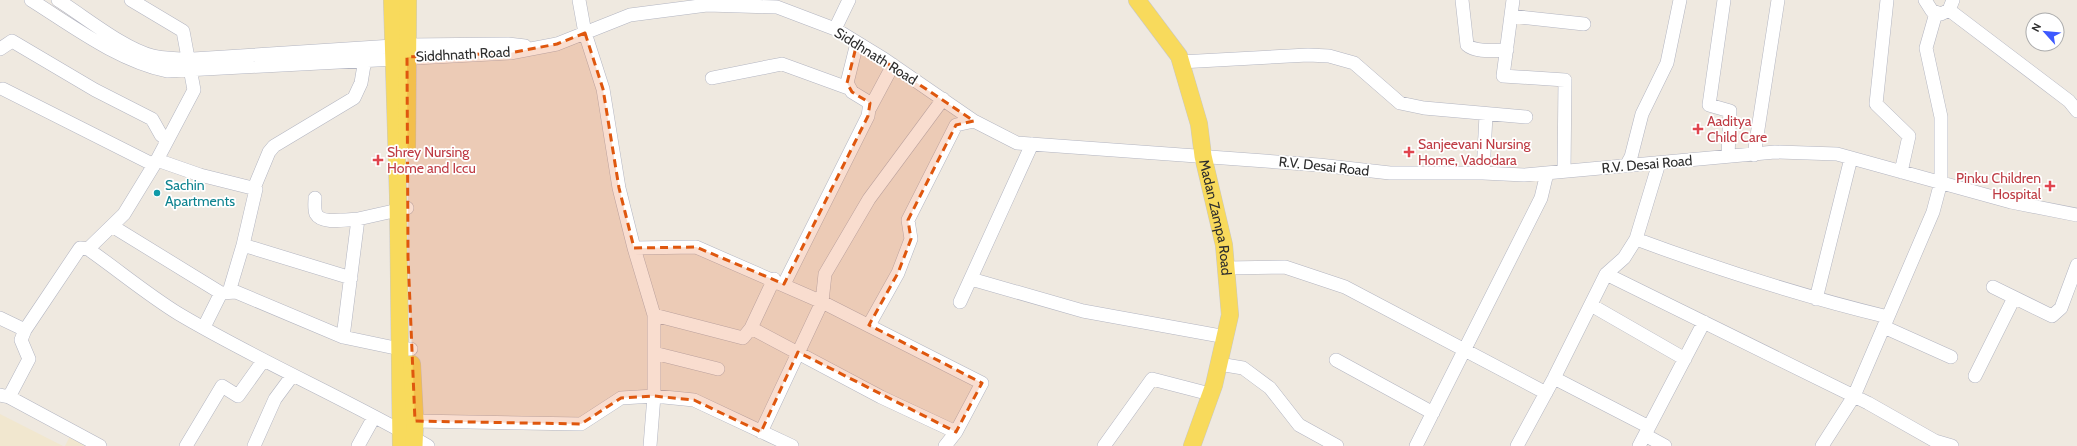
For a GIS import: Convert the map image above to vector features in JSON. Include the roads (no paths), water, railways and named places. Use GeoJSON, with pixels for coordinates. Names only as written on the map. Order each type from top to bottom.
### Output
{"type":"FeatureCollection","features":[{"type":"Feature","properties":{"kind":"main road"},"geometry":{"type":"LineString","coordinates":[[392,0],[400,51],[405,349],[412,438]]}},
{"type":"Feature","properties":{"kind":"main road"},"geometry":{"type":"LineString","coordinates":[[400,51],[408,0]]}},
{"type":"Feature","properties":{"kind":"main road","name":"Madan Zampa Road"},"geometry":{"type":"LineString","coordinates":[[1136,0],[1179,56],[1207,156],[1224,245],[1230,315],[1219,364],[1192,446]]}},
{"type":"Feature","properties":{"kind":"street"},"geometry":{"type":"LineString","coordinates":[[31,0],[87,36],[133,60],[167,71],[190,65]]}},
{"type":"Feature","properties":{"kind":"street"},"geometry":{"type":"LineString","coordinates":[[58,0],[134,48],[152,56],[190,65]]}},
{"type":"Feature","properties":{"kind":"street"},"geometry":{"type":"LineString","coordinates":[[88,249],[124,214],[155,162],[194,90],[183,31],[131,0]]}},
{"type":"Feature","properties":{"kind":"street"},"geometry":{"type":"LineString","coordinates":[[579,0],[585,33],[603,89],[619,188],[634,248],[654,315],[654,396],[650,446]]}},
{"type":"Feature","properties":{"kind":"street"},"geometry":{"type":"LineString","coordinates":[[835,29],[849,0]]}},
{"type":"Feature","properties":{"kind":"street"},"geometry":{"type":"LineString","coordinates":[[1462,0],[1467,46],[1471,49],[1477,50],[1506,50]]}},
{"type":"Feature","properties":{"kind":"street"},"geometry":{"type":"LineString","coordinates":[[1513,0],[1503,76],[1565,80],[1564,171]]}},
{"type":"Feature","properties":{"kind":"street"},"geometry":{"type":"LineString","coordinates":[[1626,166],[1631,156],[1642,114],[1666,63],[1680,0]]}},
{"type":"Feature","properties":{"kind":"street"},"geometry":{"type":"LineString","coordinates":[[1724,0],[1709,105],[1730,111],[1728,156]]}},
{"type":"Feature","properties":{"kind":"street"},"geometry":{"type":"LineString","coordinates":[[1754,155],[1778,0]]}},
{"type":"Feature","properties":{"kind":"street"},"geometry":{"type":"LineString","coordinates":[[1887,0],[1876,104],[1909,136],[1901,172]]}},
{"type":"Feature","properties":{"kind":"street"},"geometry":{"type":"LineString","coordinates":[[1925,0],[1928,8],[1941,14],[1951,5],[2069,101],[2077,111]]}},
{"type":"Feature","properties":{"kind":"street","name":"Siddhnath Road"},"geometry":{"type":"LineString","coordinates":[[190,65],[366,55],[400,51],[508,44],[533,47],[557,44],[630,15],[707,5],[777,8],[835,29],[893,65],[974,121],[1017,143],[1207,156]]}},
{"type":"Feature","properties":{"kind":"street"},"geometry":{"type":"LineString","coordinates":[[1822,446],[1854,396],[1933,212],[1941,182],[1941,117],[1926,48],[1936,13]]}},
{"type":"Feature","properties":{"kind":"street"},"geometry":{"type":"LineString","coordinates":[[1511,16],[1584,24]]}},
{"type":"Feature","properties":{"kind":"street"},"geometry":{"type":"LineString","coordinates":[[0,50],[12,41],[95,90],[152,119],[161,134],[167,140]]}},
{"type":"Feature","properties":{"kind":"street"},"geometry":{"type":"LineString","coordinates":[[848,88],[846,83],[857,43]]}},
{"type":"Feature","properties":{"kind":"street"},"geometry":{"type":"LineString","coordinates":[[204,328],[225,293],[243,245],[256,189],[254,188],[269,152],[274,146],[354,98],[361,83],[366,55]]}},
{"type":"Feature","properties":{"kind":"street"},"geometry":{"type":"LineString","coordinates":[[1180,62],[1308,55],[1329,56],[1354,63],[1400,102],[1413,106],[1486,115],[1526,117]]}},
{"type":"Feature","properties":{"kind":"street"},"geometry":{"type":"LineString","coordinates":[[654,315],[743,338],[751,328],[779,282],[868,116],[870,108],[870,102],[848,88],[782,64],[712,78]]}},
{"type":"Feature","properties":{"kind":"street"},"geometry":{"type":"LineString","coordinates":[[870,108],[893,65]]}},
{"type":"Feature","properties":{"kind":"street"},"geometry":{"type":"LineString","coordinates":[[3,89],[155,162],[254,188]]}},
{"type":"Feature","properties":{"kind":"street"},"geometry":{"type":"LineString","coordinates":[[761,432],[822,302],[826,274],[865,206],[943,99]]}},
{"type":"Feature","properties":{"kind":"street"},"geometry":{"type":"LineString","coordinates":[[1483,173],[1486,115]]}},
{"type":"Feature","properties":{"kind":"street"},"geometry":{"type":"LineString","coordinates":[[869,325],[898,273],[911,239],[908,220],[956,126],[974,121]]}},
{"type":"Feature","properties":{"kind":"street"},"geometry":{"type":"LineString","coordinates":[[960,302],[1032,144]]}},
{"type":"Feature","properties":{"kind":"street","name":"R.V. Desai Road"},"geometry":{"type":"LineString","coordinates":[[1207,156],[1319,165],[1390,173],[1483,173],[1524,175],[1775,152],[1837,154],[2012,202],[2077,214]]}},
{"type":"Feature","properties":{"kind":"street"},"geometry":{"type":"LineString","coordinates":[[1816,300],[1851,158]]}},
{"type":"Feature","properties":{"kind":"street"},"geometry":{"type":"LineString","coordinates":[[1517,446],[1554,378],[1606,274],[1624,258],[1636,239],[1659,163]]}},
{"type":"Feature","properties":{"kind":"street"},"geometry":{"type":"LineString","coordinates":[[1416,446],[1466,350],[1541,198],[1547,173]]}},
{"type":"Feature","properties":{"kind":"street"},"geometry":{"type":"LineString","coordinates":[[315,198],[316,212],[319,218],[325,220],[358,219],[402,209]]}},
{"type":"Feature","properties":{"kind":"street"},"geometry":{"type":"LineString","coordinates":[[344,337],[358,219]]}},
{"type":"Feature","properties":{"kind":"street"},"geometry":{"type":"LineString","coordinates":[[112,226],[225,293],[236,292],[344,337],[405,349]]}},
{"type":"Feature","properties":{"kind":"street"},"geometry":{"type":"LineString","coordinates":[[1636,239],[1725,272],[1886,322],[1951,357]]}},
{"type":"Feature","properties":{"kind":"street"},"geometry":{"type":"LineString","coordinates":[[243,245],[351,278]]}},
{"type":"Feature","properties":{"kind":"street"},"geometry":{"type":"LineString","coordinates":[[634,248],[696,247],[822,302],[982,383],[956,432],[945,446]]}},
{"type":"Feature","properties":{"kind":"street"},"geometry":{"type":"LineString","coordinates":[[100,446],[5,396],[29,360],[21,340],[25,330],[80,248],[88,249],[178,313],[204,328],[263,361],[374,417],[412,438],[581,424],[621,398],[654,396],[694,400],[792,446]]}},
{"type":"Feature","properties":{"kind":"street"},"geometry":{"type":"LineString","coordinates":[[1993,287],[2048,315],[2055,315],[2061,308],[2077,266]]}},
{"type":"Feature","properties":{"kind":"street"},"geometry":{"type":"LineString","coordinates":[[1226,268],[1285,267],[1337,285],[1466,350],[1546,393]]}},
{"type":"Feature","properties":{"kind":"street"},"geometry":{"type":"LineString","coordinates":[[1606,274],[1854,396],[1934,444],[1952,446]]}},
{"type":"Feature","properties":{"kind":"street"},"geometry":{"type":"LineString","coordinates":[[971,279],[1083,311],[1226,337]]}},
{"type":"Feature","properties":{"kind":"street"},"geometry":{"type":"LineString","coordinates":[[1975,376],[2014,298]]}},
{"type":"Feature","properties":{"kind":"street"},"geometry":{"type":"LineString","coordinates":[[1591,305],[1685,359]]}},
{"type":"Feature","properties":{"kind":"street"},"geometry":{"type":"LineString","coordinates":[[0,318],[25,330]]}},
{"type":"Feature","properties":{"kind":"street"},"geometry":{"type":"LineString","coordinates":[[1644,436],[1704,322]]}},
{"type":"Feature","properties":{"kind":"street"},"geometry":{"type":"LineString","coordinates":[[751,328],[881,397],[956,432]]}},
{"type":"Feature","properties":{"kind":"street"},"geometry":{"type":"LineString","coordinates":[[654,353],[718,369]]}},
{"type":"Feature","properties":{"kind":"street"},"geometry":{"type":"LineString","coordinates":[[1336,360],[1433,413]]}},
{"type":"Feature","properties":{"kind":"street"},"geometry":{"type":"LineString","coordinates":[[186,446],[222,386],[238,396],[263,361]]}},
{"type":"Feature","properties":{"kind":"street"},"geometry":{"type":"LineString","coordinates":[[1219,364],[1243,368],[1270,388],[1299,425],[1337,446]]}},
{"type":"Feature","properties":{"kind":"street"},"geometry":{"type":"LineString","coordinates":[[254,446],[275,399],[292,376]]}},
{"type":"Feature","properties":{"kind":"street"},"geometry":{"type":"LineString","coordinates":[[1554,378],[1644,436],[1665,446]]}},
{"type":"Feature","properties":{"kind":"street"},"geometry":{"type":"LineString","coordinates":[[1104,446],[1152,379],[1210,394]]}},
{"type":"Feature","properties":{"kind":"street"},"geometry":{"type":"LineString","coordinates":[[358,446],[374,417]]}},
{"type":"Feature","properties":{"kind":"place","name":"Aaditya Child Care"},"geometry":{"type":"Point","coordinates":[1698,129]}},
{"type":"Feature","properties":{"kind":"place","name":"Sanjeevani Nursing Home, Vadodara"},"geometry":{"type":"Point","coordinates":[1409,152]}},
{"type":"Feature","properties":{"kind":"place","name":"Shrey Nursing Home and Iccu"},"geometry":{"type":"Point","coordinates":[378,160]}},
{"type":"Feature","properties":{"kind":"place","name":"Pinku Children Hospital"},"geometry":{"type":"Point","coordinates":[2050,186]}},
{"type":"Feature","properties":{"kind":"place","name":"Sachin Apartments"},"geometry":{"type":"Point","coordinates":[157,193]}}]}
